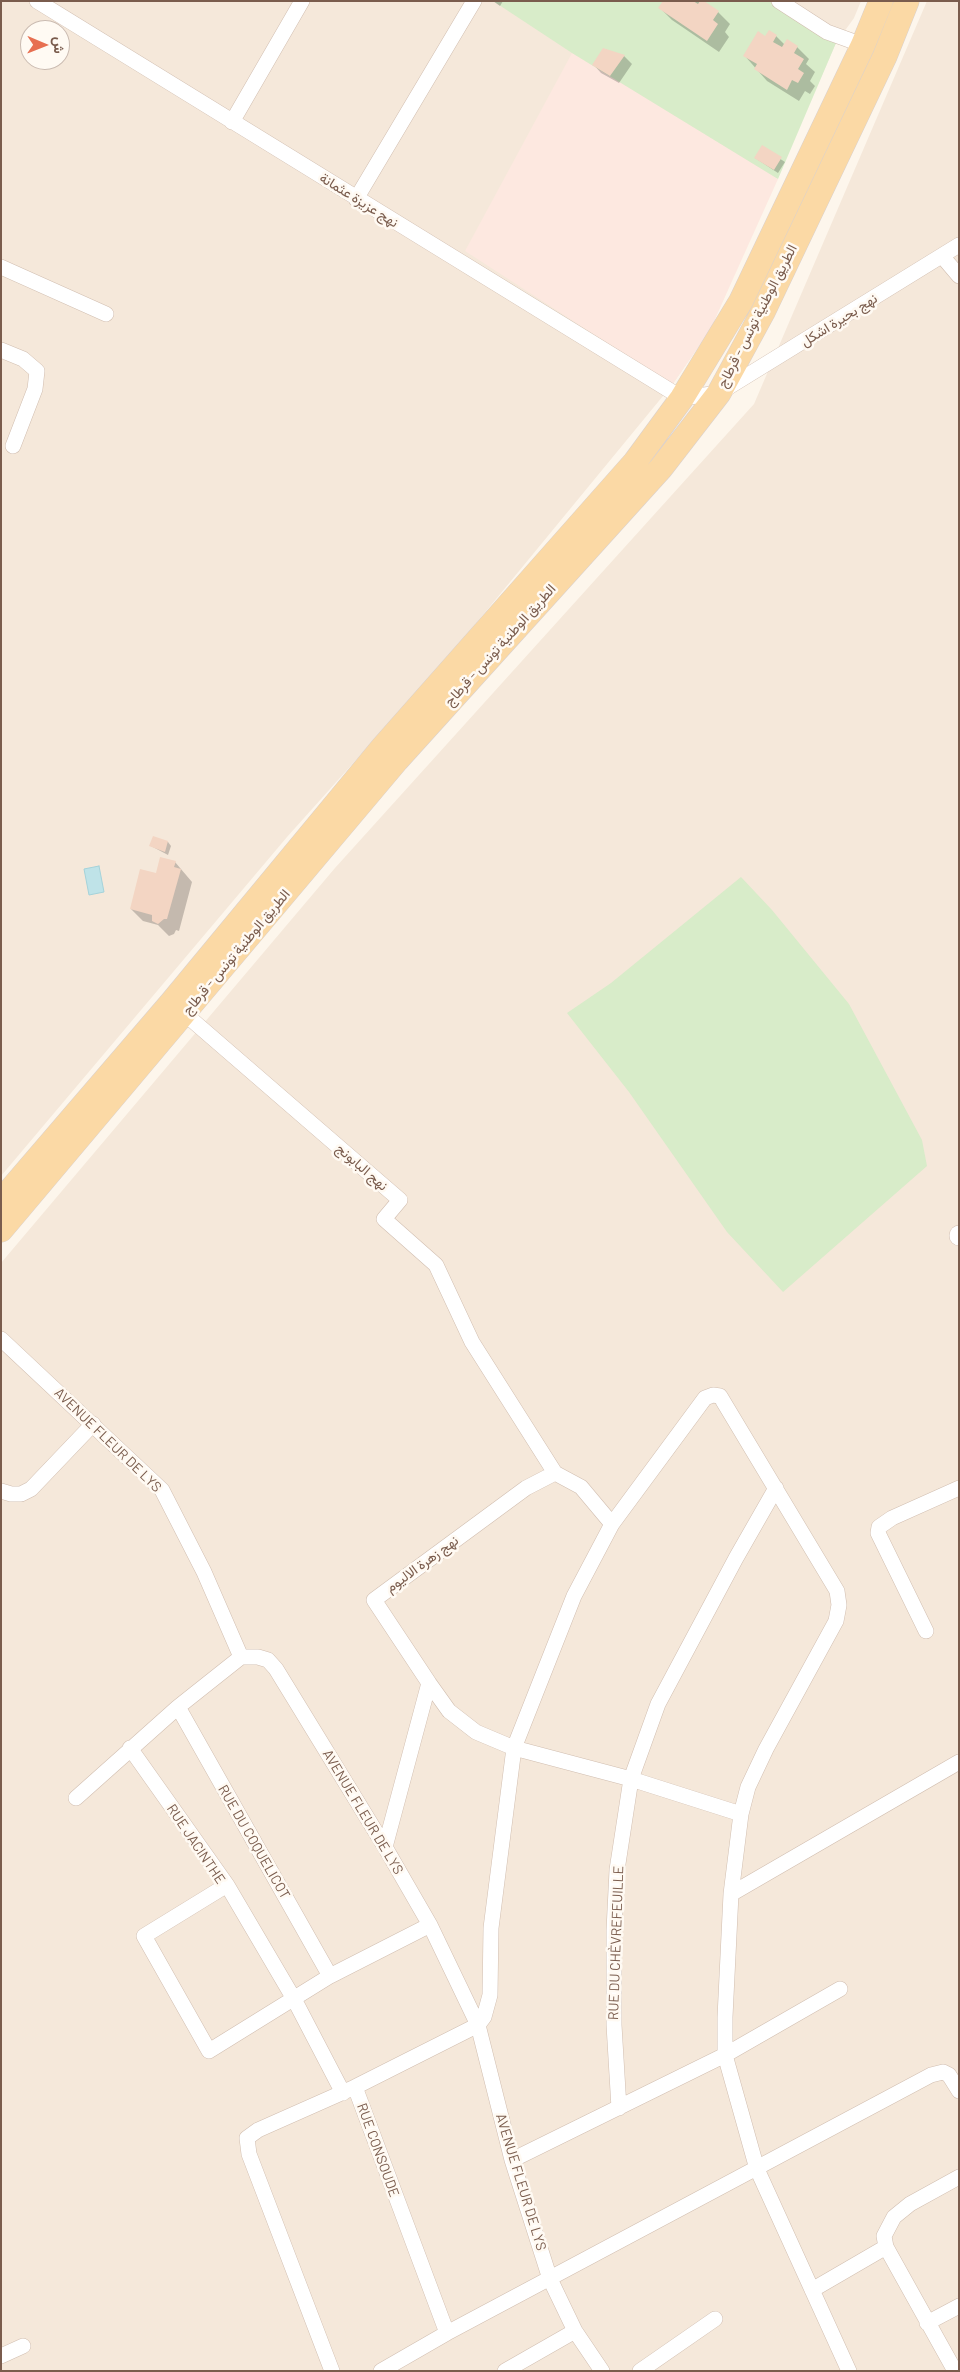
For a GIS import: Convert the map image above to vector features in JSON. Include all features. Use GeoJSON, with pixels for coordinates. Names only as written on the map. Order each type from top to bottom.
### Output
{"type":"FeatureCollection","features":[{"type":"Feature","properties":{"kind":"main road","name":"الطريق الوطنية تونس - قرطاج"},"geometry":{"type":"LineString","coordinates":[[1,1201],[172,1002],[383,747],[635,462],[682,398],[741,301],[863,45],[881,1]]}},
{"type":"Feature","properties":{"kind":"main road","name":"الطريق الوطنية تونس - قرطاج"},"geometry":{"type":"LineString","coordinates":[[1,1230],[185,1014],[397,760],[661,468],[719,393],[762,312],[885,56],[907,1]]}},
{"type":"Feature","properties":{"kind":"street","name":"نهج عزيزة عثمانة"},"geometry":{"type":"LineString","coordinates":[[37,1],[682,398]]}},
{"type":"Feature","properties":{"kind":"street"},"geometry":{"type":"LineString","coordinates":[[232,122],[302,1]]}},
{"type":"Feature","properties":{"kind":"street"},"geometry":{"type":"LineString","coordinates":[[356,198],[474,1]]}},
{"type":"Feature","properties":{"kind":"street"},"geometry":{"type":"LineString","coordinates":[[779,1],[827,32],[863,45]]}},
{"type":"Feature","properties":{"kind":"street","name":"نهج بحيرة اشكل"},"geometry":{"type":"LineString","coordinates":[[719,393],[959,245]]}},
{"type":"Feature","properties":{"kind":"street"},"geometry":{"type":"LineString","coordinates":[[942,256],[959,276]]}},
{"type":"Feature","properties":{"kind":"street"},"geometry":{"type":"LineString","coordinates":[[1,267],[106,314]]}},
{"type":"Feature","properties":{"kind":"street"},"geometry":{"type":"LineString","coordinates":[[1,350],[23,359],[37,371],[35,389],[13,446]]}},
{"type":"Feature","properties":{"kind":"street"},"geometry":{"type":"LineString","coordinates":[[682,398],[719,393]]}},
{"type":"Feature","properties":{"kind":"street","name":"نهج البابونج"},"geometry":{"type":"LineString","coordinates":[[185,1014],[400,1200],[384,1218],[436,1265],[472,1342],[555,1474]]}},
{"type":"Feature","properties":{"kind":"street","name":"AVENUE FLEUR DE LYS"},"geometry":{"type":"LineString","coordinates":[[1,1339],[162,1490],[204,1572],[241,1657],[258,1657],[268,1660],[276,1669],[386,1847],[430,1925],[478,2025],[512,2160],[550,2279],[575,2331],[602,2371]]}},
{"type":"Feature","properties":{"kind":"street"},"geometry":{"type":"LineString","coordinates":[[227,1886],[349,2090],[478,2025],[487,2010],[490,1995],[492,1928],[514,1748],[574,1596],[612,1524],[705,1398],[713,1395],[720,1396],[837,1591],[839,1605],[836,1621],[828,1638],[748,1787],[741,1814],[731,1894],[725,2055],[757,2168],[849,2371]]}},
{"type":"Feature","properties":{"kind":"street"},"geometry":{"type":"LineString","coordinates":[[1,1491],[21,1494],[31,1489],[93,1424]]}},
{"type":"Feature","properties":{"kind":"street"},"geometry":{"type":"LineString","coordinates":[[555,1474],[581,1487],[612,1524]]}},
{"type":"Feature","properties":{"kind":"street","name":"نهج زهرة الاليوم"},"geometry":{"type":"LineString","coordinates":[[429,1683],[374,1600],[526,1488],[555,1474]]}},
{"type":"Feature","properties":{"kind":"street","name":"RUE DU CHÈVREFEUILLE"},"geometry":{"type":"LineString","coordinates":[[619,2108],[614,2025],[614,1930],[617,1870],[631,1779],[658,1704],[736,1558],[776,1488]]}},
{"type":"Feature","properties":{"kind":"street"},"geometry":{"type":"LineString","coordinates":[[926,1632],[878,1533],[879,1527],[892,1518],[959,1488]]}},
{"type":"Feature","properties":{"kind":"street"},"geometry":{"type":"LineString","coordinates":[[76,1798],[130,1748],[241,1657]]}},
{"type":"Feature","properties":{"kind":"street"},"geometry":{"type":"LineString","coordinates":[[429,1683],[449,1711],[476,1732],[514,1748],[631,1779],[741,1814]]}},
{"type":"Feature","properties":{"kind":"street"},"geometry":{"type":"LineString","coordinates":[[386,1847],[429,1683]]}},
{"type":"Feature","properties":{"kind":"street","name":"RUE DU COQUELICOT"},"geometry":{"type":"LineString","coordinates":[[178,1707],[330,1976]]}},
{"type":"Feature","properties":{"kind":"street","name":"RUE JACINTHE"},"geometry":{"type":"LineString","coordinates":[[130,1748],[227,1886],[144,1936],[209,2051],[294,1999]]}},
{"type":"Feature","properties":{"kind":"street"},"geometry":{"type":"LineString","coordinates":[[731,1894],[959,1762]]}},
{"type":"Feature","properties":{"kind":"street"},"geometry":{"type":"LineString","coordinates":[[294,1999],[330,1976],[430,1925]]}},
{"type":"Feature","properties":{"kind":"street"},"geometry":{"type":"LineString","coordinates":[[512,2160],[725,2055],[840,1989]]}},
{"type":"Feature","properties":{"kind":"street"},"geometry":{"type":"LineString","coordinates":[[381,2371],[405,2365],[447,2334],[937,2072],[949,2074],[959,2091]]}},
{"type":"Feature","properties":{"kind":"street","name":"RUE CONSOUDE"},"geometry":{"type":"LineString","coordinates":[[332,2371],[249,2154],[247,2138],[258,2130],[349,2090],[447,2334]]}},
{"type":"Feature","properties":{"kind":"street"},"geometry":{"type":"LineString","coordinates":[[955,2371],[886,2247],[884,2236],[894,2217],[910,2204],[959,2177]]}},
{"type":"Feature","properties":{"kind":"street"},"geometry":{"type":"LineString","coordinates":[[812,2290],[886,2247]]}},
{"type":"Feature","properties":{"kind":"street"},"geometry":{"type":"LineString","coordinates":[[927,2323],[959,2306]]}},
{"type":"Feature","properties":{"kind":"street"},"geometry":{"type":"LineString","coordinates":[[640,2371],[715,2319]]}},
{"type":"Feature","properties":{"kind":"street"},"geometry":{"type":"LineString","coordinates":[[505,2371],[575,2331]]}},
{"type":"Feature","properties":{"kind":"street"},"geometry":{"type":"LineString","coordinates":[[1,2356],[22,2346]]}},
{"type":"Feature","properties":{"kind":"shaded area"},"geometry":{"type":"Polygon","coordinates":[[[1,1],[861,1],[854,18],[836,43],[710,330],[672,385],[450,655],[287,837],[1,1176],[1,1]]]}},
{"type":"Feature","properties":{"kind":"shaded area"},"geometry":{"type":"Polygon","coordinates":[[[927,1],[959,1],[959,2371],[1,2371],[1,1263],[335,868],[754,404],[927,1]]]}},
{"type":"Feature","properties":{"kind":"shaded area"},"geometry":{"type":"Polygon","coordinates":[[[572,53],[778,179],[710,330],[672,385],[465,251],[572,53]]]}},
{"type":"Feature","properties":{"kind":"green space"},"geometry":{"type":"Polygon","coordinates":[[[493,1],[769,1],[836,43],[778,179],[572,53],[493,1]]]}},
{"type":"Feature","properties":{"kind":"green space"},"geometry":{"type":"Polygon","coordinates":[[[741,877],[772,910],[849,1004],[922,1140],[927,1166],[783,1292],[727,1232],[629,1092],[567,1013],[611,983],[741,877]]]}},
{"type":"Feature","properties":{"kind":"water"},"geometry":{"type":"Polygon","coordinates":[[[99,866],[104,892],[89,895],[84,869],[99,866]]]}},
{"type":"Feature","properties":{"kind":"building"},"geometry":{"type":"Polygon","coordinates":[[[663,1],[693,1],[698,4],[700,1],[704,1],[719,11],[713,20],[718,24],[707,41],[658,8],[663,1]]]}},
{"type":"Feature","properties":{"kind":"building"},"geometry":{"type":"Polygon","coordinates":[[[769,30],[777,35],[773,42],[782,47],[787,39],[798,46],[794,53],[804,59],[798,69],[804,73],[798,83],[792,80],[787,90],[754,69],[757,64],[743,56],[758,31],[765,36],[769,30]]]}},
{"type":"Feature","properties":{"kind":"building"},"geometry":{"type":"Polygon","coordinates":[[[603,48],[625,55],[610,76],[592,65],[603,48]]]}},
{"type":"Feature","properties":{"kind":"building"},"geometry":{"type":"Polygon","coordinates":[[[762,145],[782,157],[774,170],[754,158],[762,145]]]}},
{"type":"Feature","properties":{"kind":"building"},"geometry":{"type":"Polygon","coordinates":[[[153,836],[168,841],[165,852],[149,846],[153,836]]]}},
{"type":"Feature","properties":{"kind":"building"},"geometry":{"type":"Polygon","coordinates":[[[160,857],[176,861],[174,867],[181,869],[167,919],[158,924],[152,921],[152,915],[130,909],[140,869],[156,873],[160,857]]]}}]}
